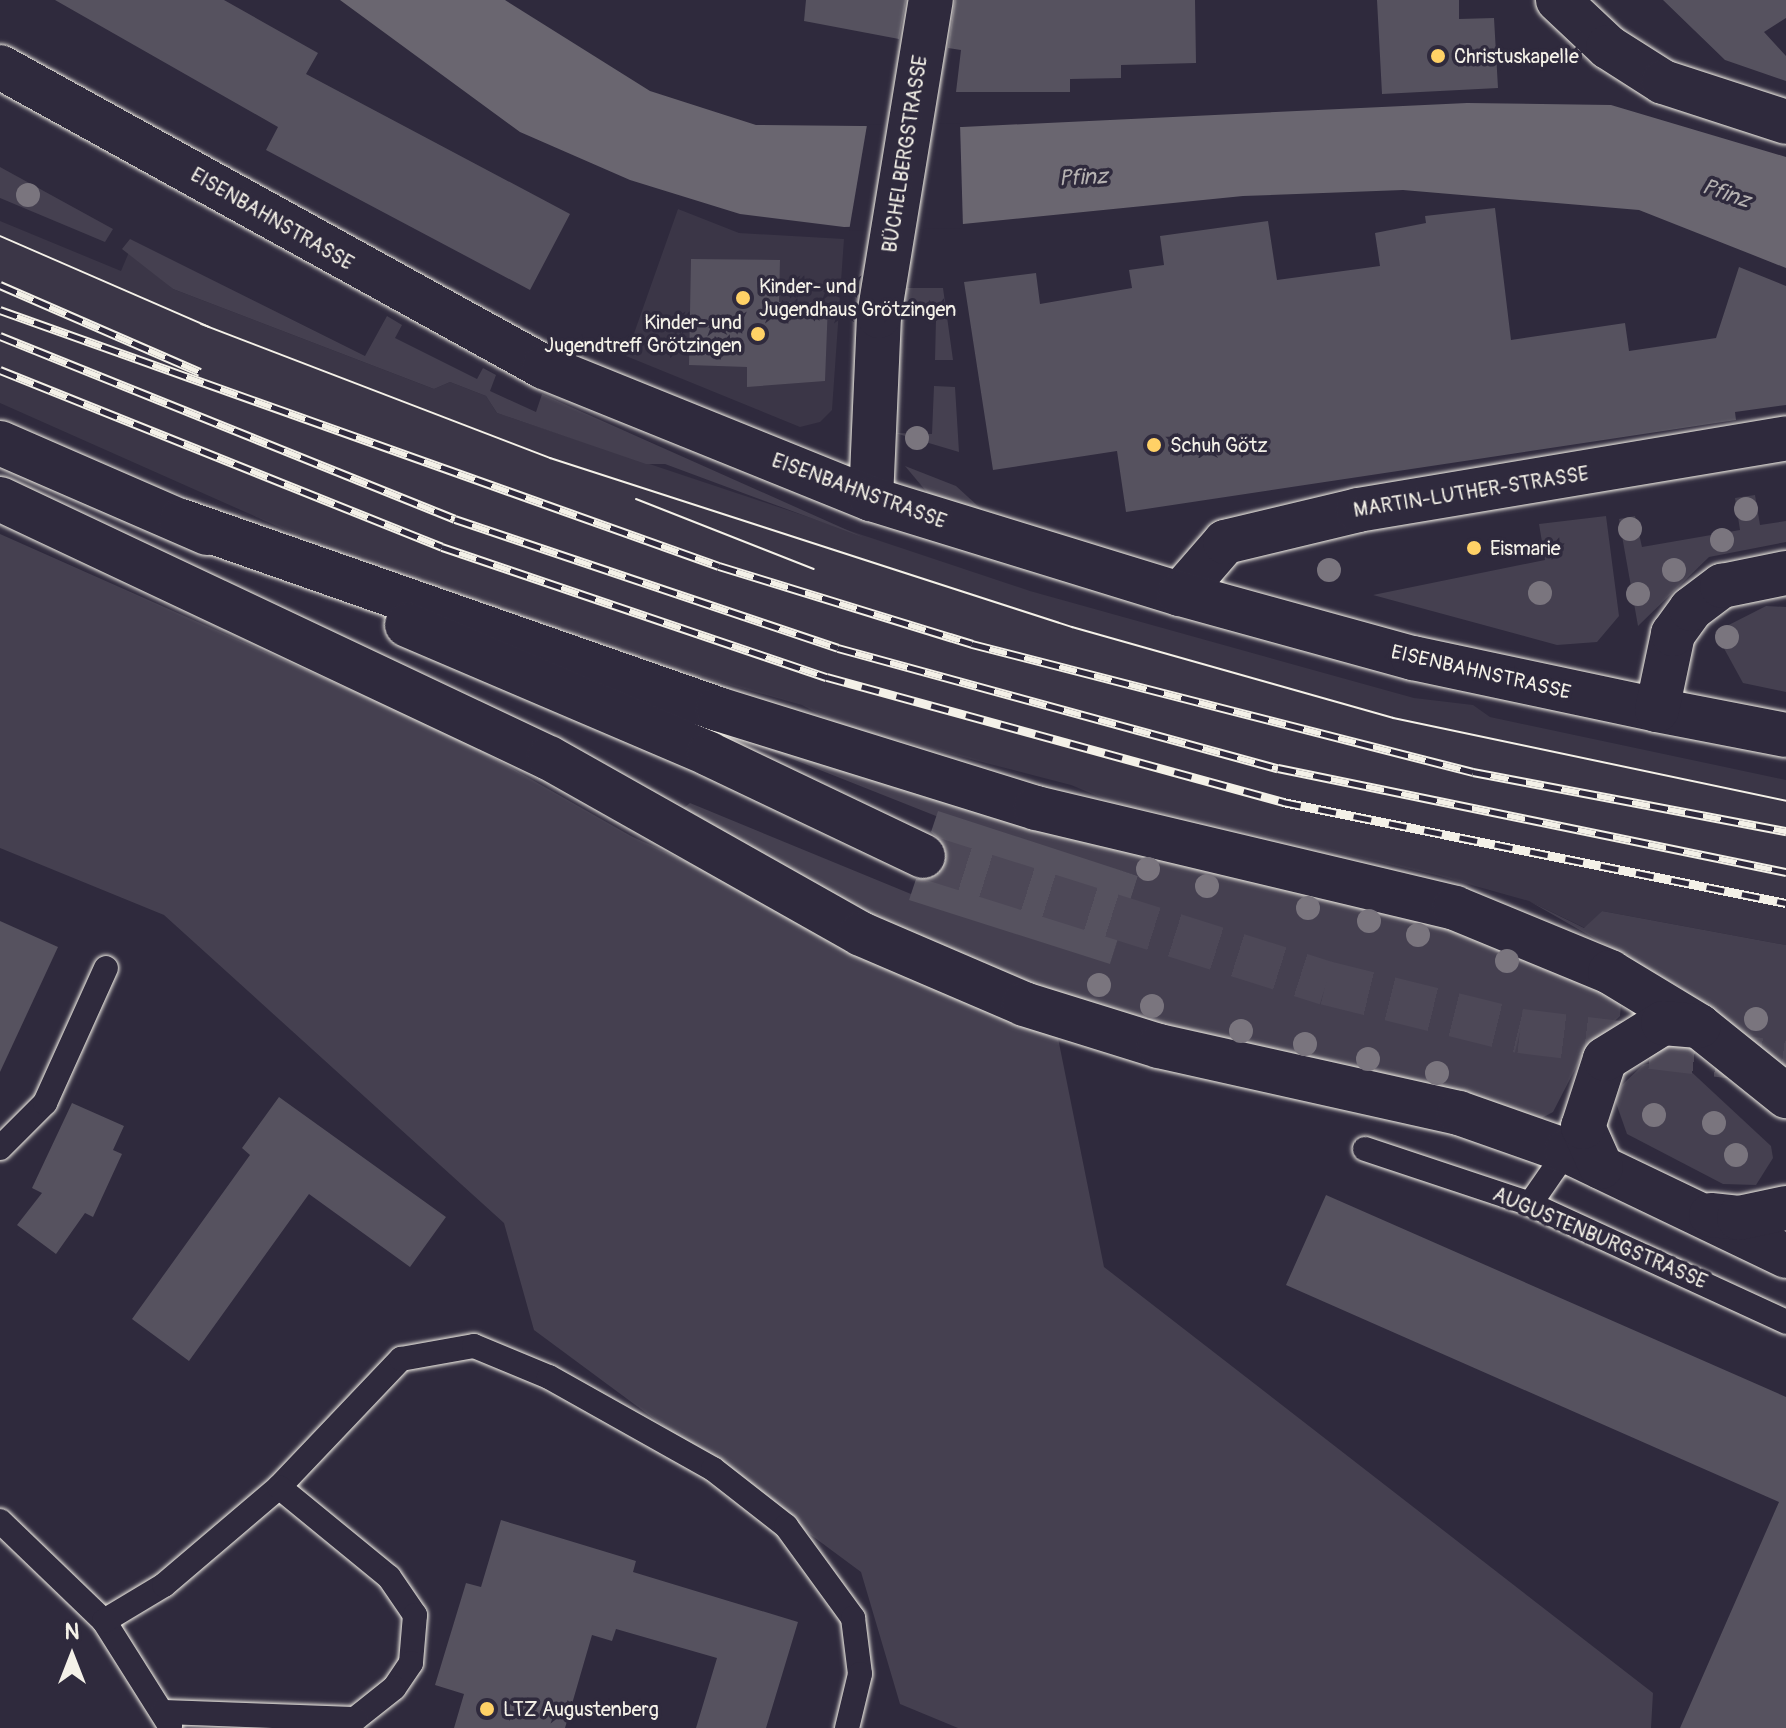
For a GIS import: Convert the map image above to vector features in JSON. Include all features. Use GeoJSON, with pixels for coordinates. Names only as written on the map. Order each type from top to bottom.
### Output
{"type":"FeatureCollection","features":[{"type":"Feature","properties":{"kind":"main road","name":"BÜCHELBERGSTRASSE"},"geometry":{"type":"LineString","coordinates":[[871,499],[879,316],[931,0]]}},
{"type":"Feature","properties":{"kind":"main road"},"geometry":{"type":"LineString","coordinates":[[1558,0],[1608,47],[1663,82],[1786,122]]}},
{"type":"Feature","properties":{"kind":"main road","name":"EISENBAHNSTRASSE"},"geometry":{"type":"LineString","coordinates":[[0,67],[544,367],[871,499],[1180,594],[1413,658],[1786,735]]}},
{"type":"Feature","properties":{"kind":"main road","name":"MARTIN-LUTHER-STRASSE"},"geometry":{"type":"LineString","coordinates":[[1180,594],[1225,542],[1358,510],[1786,438]]}},
{"type":"Feature","properties":{"kind":"main road"},"geometry":{"type":"LineString","coordinates":[[0,443],[181,521],[923,856],[705,782],[145,563]]}},
{"type":"Feature","properties":{"kind":"main road"},"geometry":{"type":"LineString","coordinates":[[0,499],[145,563],[549,758],[861,934],[1024,1004],[1159,1046],[1357,1085],[1583,1149],[1697,1213],[1786,1256]]}},
{"type":"Feature","properties":{"kind":"main road"},"geometry":{"type":"LineString","coordinates":[[181,521],[718,709],[1036,808],[1455,908],[1561,947],[1699,1026],[1786,1096]]}},
{"type":"Feature","properties":{"kind":"main road"},"geometry":{"type":"LineString","coordinates":[[1657,710],[1673,634],[1691,609],[1722,586],[1786,573]]}},
{"type":"Feature","properties":{"kind":"main road"},"geometry":{"type":"LineString","coordinates":[[1583,1149],[1605,1059],[1627,1039],[1663,1023],[1699,1026]]}},
{"type":"Feature","properties":{"kind":"main road"},"geometry":{"type":"LineString","coordinates":[[1697,1213],[1739,1218],[1786,1208]]}},
{"type":"Feature","properties":{"kind":"lane"},"geometry":{"type":"LineString","coordinates":[[0,1148],[45,1103],[106,968]]}},
{"type":"Feature","properties":{"kind":"lane","name":"AUGUSTENBURGSTRASSE"},"geometry":{"type":"LineString","coordinates":[[1365,1149],[1530,1204],[1786,1322]]}},
{"type":"Feature","properties":{"kind":"lane"},"geometry":{"type":"LineString","coordinates":[[1530,1204],[1583,1149]]}},
{"type":"Feature","properties":{"kind":"lane"},"geometry":{"type":"LineString","coordinates":[[104,1621],[164,1585],[279,1487],[401,1359],[474,1346],[549,1377],[713,1469],[786,1526],[853,1618],[860,1674],[847,1728]]}},
{"type":"Feature","properties":{"kind":"lane"},"geometry":{"type":"LineString","coordinates":[[0,1521],[104,1621],[167,1720],[355,1719],[394,1688],[411,1663],[415,1615],[389,1577],[279,1487]]}},
{"type":"Feature","properties":{"kind":"shaded area"},"geometry":{"type":"Polygon","coordinates":[[[0,167],[113,229],[105,242],[0,198],[0,167]]]}},
{"type":"Feature","properties":{"kind":"shaded area","name":"Kinder- und Jugendhaus Grötzingen"},"geometry":{"type":"Polygon","coordinates":[[[678,209],[739,233],[844,239],[832,410],[820,422],[800,427],[626,356],[678,209]]]}},
{"type":"Feature","properties":{"kind":"shaded area"},"geometry":{"type":"Polygon","coordinates":[[[0,221],[121,271],[129,252],[173,289],[434,389],[450,382],[486,396],[497,413],[1030,591],[1414,698],[1473,705],[1490,717],[1786,780],[1786,945],[1602,911],[1585,928],[1529,901],[1436,875],[1112,802],[1071,785],[839,725],[802,705],[680,671],[324,547],[0,403],[0,221]]]}},
{"type":"Feature","properties":{"kind":"shaded area"},"geometry":{"type":"Polygon","coordinates":[[[130,239],[365,356],[387,316],[402,325],[395,338],[477,379],[483,368],[496,375],[490,391],[536,412],[542,394],[865,538],[665,464],[646,464],[497,413],[486,396],[450,382],[434,389],[173,289],[122,249],[130,239]]]}},
{"type":"Feature","properties":{"kind":"shaded area"},"geometry":{"type":"Polygon","coordinates":[[[903,288],[943,288],[953,360],[935,360],[936,318],[900,317],[903,288]]]}},
{"type":"Feature","properties":{"kind":"shaded area"},"geometry":{"type":"Polygon","coordinates":[[[934,386],[955,387],[959,452],[895,433],[932,434],[934,386]]]}},
{"type":"Feature","properties":{"kind":"shaded area"},"geometry":{"type":"Polygon","coordinates":[[[905,466],[956,486],[990,517],[931,497],[905,466]]]}},
{"type":"Feature","properties":{"kind":"shaded area"},"geometry":{"type":"Polygon","coordinates":[[[1755,495],[1760,525],[1786,521],[1786,542],[1709,557],[1638,626],[1619,519],[1635,516],[1642,547],[1740,530],[1735,498],[1755,495]]]}},
{"type":"Feature","properties":{"kind":"shaded area"},"geometry":{"type":"Polygon","coordinates":[[[1606,516],[1619,616],[1597,642],[1557,645],[1373,595],[1545,560],[1539,524],[1606,516]]]}},
{"type":"Feature","properties":{"kind":"shaded area"},"geometry":{"type":"Polygon","coordinates":[[[0,534],[457,737],[631,836],[1057,1033],[1104,1267],[1653,1693],[1651,1728],[958,1728],[900,1704],[861,1572],[534,1330],[504,1223],[164,915],[0,848],[0,534]]]}},
{"type":"Feature","properties":{"kind":"shaded area"},"geometry":{"type":"Polygon","coordinates":[[[1766,606],[1786,607],[1786,692],[1743,683],[1715,632],[1766,606]]]}},
{"type":"Feature","properties":{"kind":"shaded area"},"geometry":{"type":"Polygon","coordinates":[[[714,728],[1441,924],[1563,970],[1621,1003],[1620,1016],[1585,1050],[1553,1112],[1540,1119],[1405,1079],[1098,1009],[896,933],[684,808],[690,803],[911,894],[1110,963],[1138,876],[936,816],[714,728]]]}},
{"type":"Feature","properties":{"kind":"shaded area"},"geometry":{"type":"Polygon","coordinates":[[[1529,901],[1584,928],[1602,911],[1786,945],[1786,1075],[1681,988],[1529,901]]]}},
{"type":"Feature","properties":{"kind":"shaded area"},"geometry":{"type":"Polygon","coordinates":[[[1665,1060],[1685,1066],[1771,1146],[1773,1158],[1756,1185],[1723,1184],[1627,1134],[1615,1100],[1622,1085],[1643,1065],[1665,1060]]]}},
{"type":"Feature","properties":{"kind":"water","name":"Pfinz"},"geometry":{"type":"Polygon","coordinates":[[[340,0],[505,0],[650,91],[756,125],[962,127],[1467,103],[1611,105],[1786,157],[1786,268],[1639,210],[1403,190],[1243,196],[963,224],[844,227],[740,214],[630,180],[520,132],[340,0]]]}},
{"type":"Feature","properties":{"kind":"pier"},"geometry":{"type":"Polygon","coordinates":[[[960,123],[963,228],[849,231],[867,125],[960,123]]]}},
{"type":"Feature","properties":{"kind":"building"},"geometry":{"type":"Polygon","coordinates":[[[55,0],[224,0],[318,53],[306,74],[570,214],[530,290],[266,150],[278,127],[55,0]]]}},
{"type":"Feature","properties":{"kind":"building"},"geometry":{"type":"Polygon","coordinates":[[[806,0],[906,0],[899,39],[804,21],[806,0]]]}},
{"type":"Feature","properties":{"kind":"building"},"geometry":{"type":"Polygon","coordinates":[[[955,0],[1195,0],[1196,63],[1121,65],[1121,78],[1070,79],[1070,92],[956,92],[961,50],[948,48],[955,0]]]}},
{"type":"Feature","properties":{"kind":"building","name":"Christuskapelle"},"geometry":{"type":"Polygon","coordinates":[[[1377,0],[1459,0],[1459,19],[1494,18],[1498,88],[1382,94],[1377,0]]]}},
{"type":"Feature","properties":{"kind":"building"},"geometry":{"type":"Polygon","coordinates":[[[1663,0],[1786,0],[1786,18],[1764,32],[1786,56],[1786,81],[1725,60],[1663,0]]]}},
{"type":"Feature","properties":{"kind":"building"},"geometry":{"type":"Polygon","coordinates":[[[1495,208],[1511,340],[1625,323],[1629,351],[1716,338],[1739,267],[1786,286],[1786,405],[1735,412],[1736,420],[1126,512],[1117,451],[993,470],[964,282],[1036,273],[1040,304],[1132,288],[1129,270],[1164,265],[1160,236],[1268,221],[1277,280],[1380,266],[1375,233],[1426,223],[1425,216],[1495,208]]]}},
{"type":"Feature","properties":{"kind":"building","name":"Kinder- und Jugendtreff Grötzingen"},"geometry":{"type":"Polygon","coordinates":[[[691,259],[780,260],[779,302],[828,303],[825,381],[747,387],[747,367],[689,365],[691,259]]]}},
{"type":"Feature","properties":{"kind":"building"},"geometry":{"type":"Polygon","coordinates":[[[938,811],[1138,876],[1110,964],[909,900],[916,879],[936,877],[946,866],[944,843],[931,832],[938,811]]]}},
{"type":"Feature","properties":{"kind":"building"},"geometry":{"type":"Polygon","coordinates":[[[0,921],[58,947],[0,1072],[0,921]]]}},
{"type":"Feature","properties":{"kind":"building"},"geometry":{"type":"Polygon","coordinates":[[[279,1097],[446,1217],[410,1267],[309,1194],[189,1361],[132,1319],[250,1155],[242,1148],[279,1097]]]}},
{"type":"Feature","properties":{"kind":"building"},"geometry":{"type":"Polygon","coordinates":[[[72,1103],[124,1126],[113,1150],[122,1154],[93,1217],[85,1213],[56,1254],[17,1225],[42,1193],[32,1188],[72,1103]]]}},
{"type":"Feature","properties":{"kind":"building"},"geometry":{"type":"Polygon","coordinates":[[[1326,1195],[1786,1397],[1786,1728],[1680,1728],[1779,1502],[1286,1285],[1326,1195]]]}},
{"type":"Feature","properties":{"kind":"building"},"geometry":{"type":"Polygon","coordinates":[[[501,1520],[636,1561],[633,1572],[798,1622],[766,1728],[696,1728],[717,1658],[616,1629],[612,1641],[592,1635],[565,1728],[454,1728],[464,1694],[435,1685],[466,1583],[481,1587],[501,1520]]]}},
{"type":"Feature","properties":{"kind":"tunnel"},"geometry":{"type":"LineString","coordinates":[[923,856],[1326,983],[1520,1031],[1786,1063]]}},
{"type":"Feature","properties":{"kind":"tram line"},"geometry":{"type":"LineString","coordinates":[[0,236],[209,327]]}},
{"type":"Feature","properties":{"kind":"tram line"},"geometry":{"type":"LineString","coordinates":[[201,324],[550,458],[1072,627],[1393,718],[1786,801]]}},
{"type":"Feature","properties":{"kind":"tram line"},"geometry":{"type":"LineString","coordinates":[[636,499],[814,569]]}},
{"type":"Feature","properties":{"kind":"railway"},"geometry":{"type":"LineString","coordinates":[[0,285],[200,372]]}},
{"type":"Feature","properties":{"kind":"railway"},"geometry":{"type":"LineString","coordinates":[[0,310],[719,566],[972,644],[1473,772],[1786,831]]}},
{"type":"Feature","properties":{"kind":"railway"},"geometry":{"type":"LineString","coordinates":[[0,336],[455,519],[838,648],[1278,768],[1786,872]]}},
{"type":"Feature","properties":{"kind":"railway"},"geometry":{"type":"LineString","coordinates":[[0,370],[442,547],[827,677],[1283,802],[1786,903]]}},
{"type":"Feature","properties":{"kind":"place","name":"Christuskapelle"},"geometry":{"type":"Point","coordinates":[1438,56]}},
{"type":"Feature","properties":{"kind":"place","name":"Kinder- und Jugendhaus Grötzingen"},"geometry":{"type":"Point","coordinates":[743,298]}},
{"type":"Feature","properties":{"kind":"place","name":"Kinder- und Jugendtreff Grötzingen"},"geometry":{"type":"Point","coordinates":[758,334]}},
{"type":"Feature","properties":{"kind":"place","name":"Schuh Götz"},"geometry":{"type":"Point","coordinates":[1154,445]}},
{"type":"Feature","properties":{"kind":"place","name":"Eismarie"},"geometry":{"type":"Point","coordinates":[1474,548]}},
{"type":"Feature","properties":{"kind":"place","name":"LTZ Augustenberg"},"geometry":{"type":"Point","coordinates":[487,1709]}}]}
